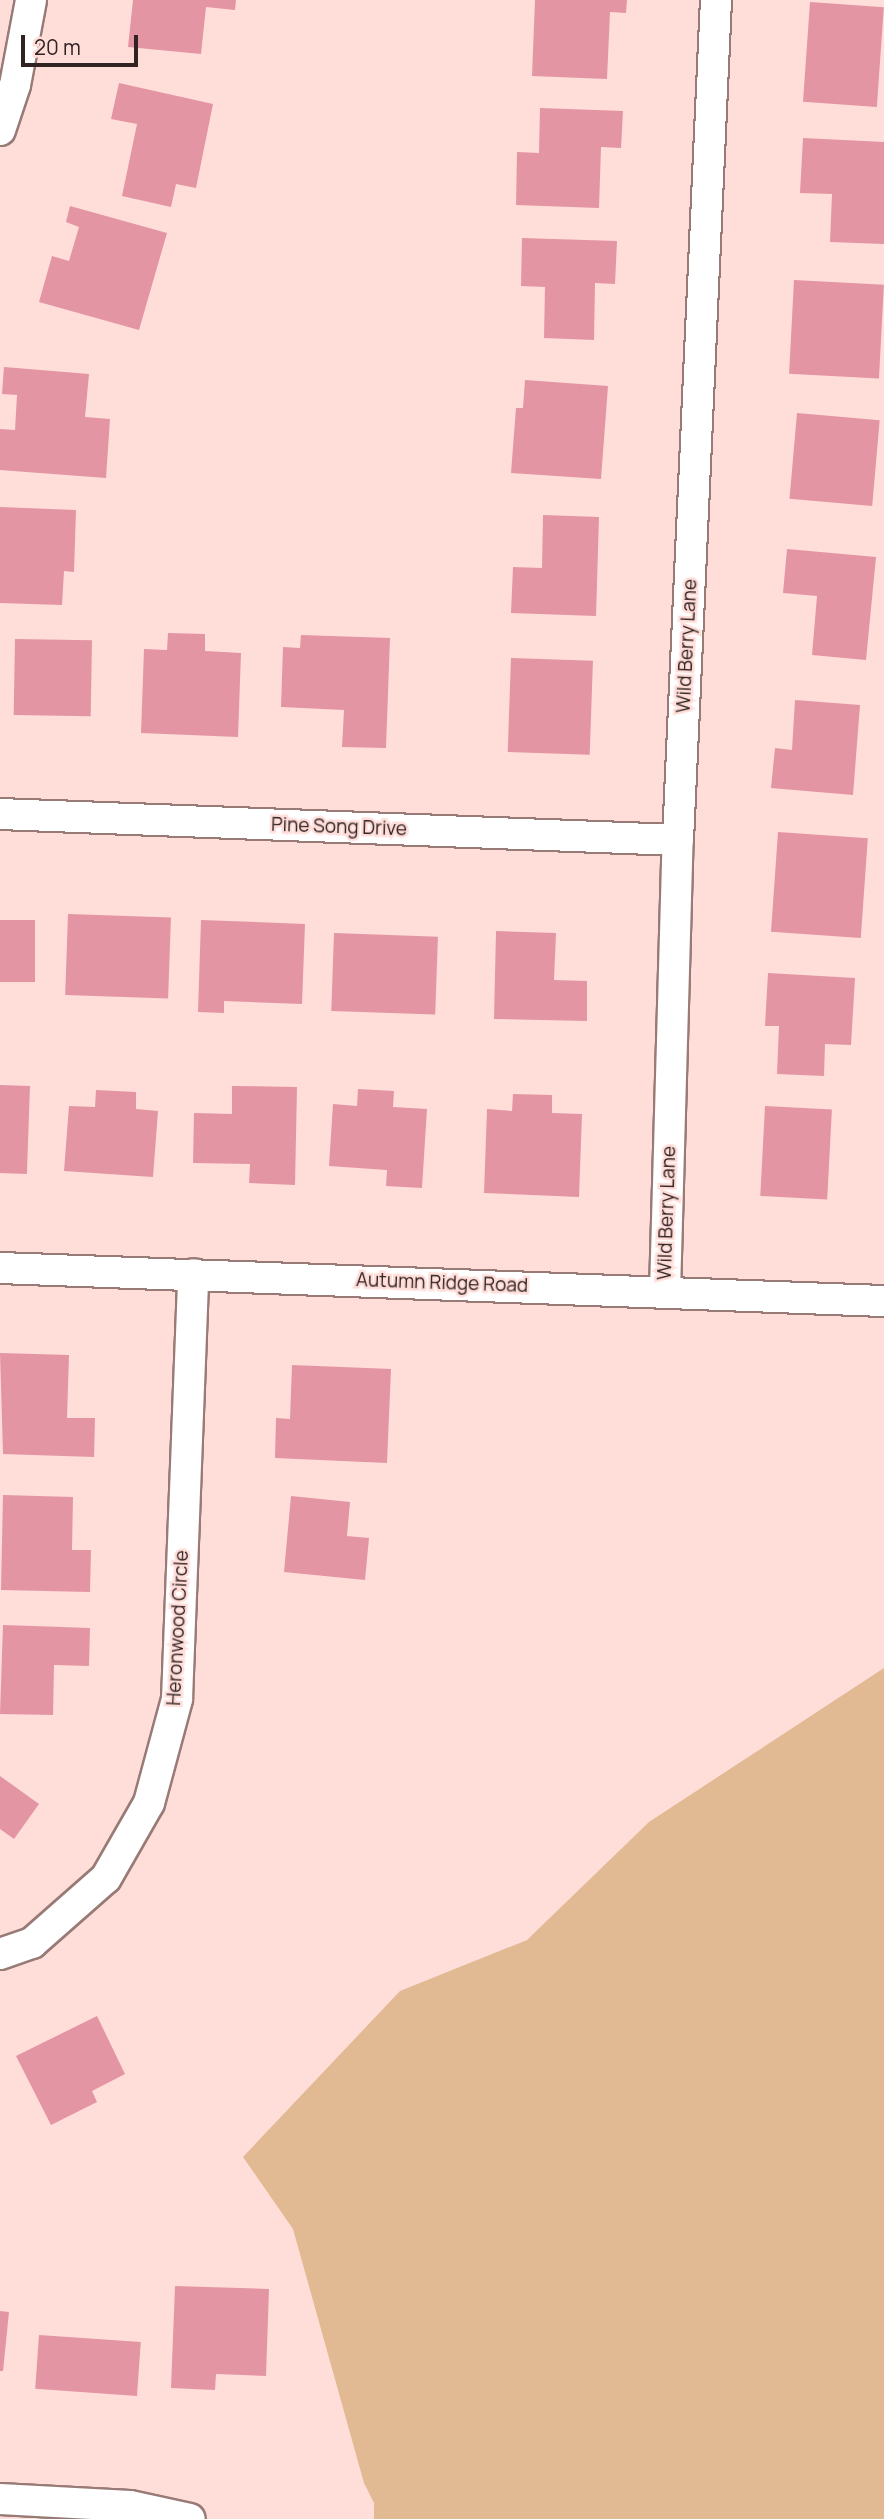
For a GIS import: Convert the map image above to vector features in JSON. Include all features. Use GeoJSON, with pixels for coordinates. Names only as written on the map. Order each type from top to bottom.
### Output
{"type":"FeatureCollection","features":[{"type":"Feature","properties":{"kind":"street"},"geometry":{"type":"LineString","coordinates":[[0,130],[15,85],[31,0]]}},
{"type":"Feature","properties":{"kind":"street","name":"Wild Berry Lane"},"geometry":{"type":"LineString","coordinates":[[665,1292],[678,840],[716,0]]}},
{"type":"Feature","properties":{"kind":"street","name":"Pine Song Drive"},"geometry":{"type":"LineString","coordinates":[[0,814],[678,840]]}},
{"type":"Feature","properties":{"kind":"street","name":"Autumn Ridge Road"},"geometry":{"type":"LineString","coordinates":[[0,1268],[884,1301]]}},
{"type":"Feature","properties":{"kind":"street","name":"Heronwood Circle"},"geometry":{"type":"LineString","coordinates":[[0,1954],[32,1943],[106,1878],[149,1803],[177,1699],[193,1274]]}},
{"type":"Feature","properties":{"kind":"street"},"geometry":{"type":"LineString","coordinates":[[0,2500],[130,2506],[190,2519]]}},
{"type":"Feature","properties":{"kind":"shaded area"},"geometry":{"type":"Polygon","coordinates":[[[884,1668],[884,2519],[374,2519],[374,2503],[364,2483],[293,2229],[243,2157],[400,1991],[527,1940],[649,1822],[884,1668]]]}},
{"type":"Feature","properties":{"kind":"building"},"geometry":{"type":"Polygon","coordinates":[[[133,0],[236,0],[235,10],[206,7],[201,54],[128,47],[133,0]]]}},
{"type":"Feature","properties":{"kind":"building"},"geometry":{"type":"Polygon","coordinates":[[[535,0],[627,0],[626,13],[610,12],[607,79],[532,76],[535,0]]]}},
{"type":"Feature","properties":{"kind":"building"},"geometry":{"type":"Polygon","coordinates":[[[810,2],[884,7],[877,107],[803,102],[810,2]]]}},
{"type":"Feature","properties":{"kind":"building"},"geometry":{"type":"Polygon","coordinates":[[[119,83],[213,104],[196,188],[176,184],[171,207],[122,196],[137,124],[111,119],[119,83]]]}},
{"type":"Feature","properties":{"kind":"building"},"geometry":{"type":"Polygon","coordinates":[[[540,108],[623,111],[621,148],[601,147],[599,208],[516,205],[517,152],[539,153],[540,108]]]}},
{"type":"Feature","properties":{"kind":"building"},"geometry":{"type":"Polygon","coordinates":[[[803,138],[884,142],[884,244],[830,242],[832,194],[800,193],[803,138]]]}},
{"type":"Feature","properties":{"kind":"building"},"geometry":{"type":"Polygon","coordinates":[[[70,206],[167,233],[139,330],[39,302],[52,256],[69,261],[79,227],[66,222],[70,206]]]}},
{"type":"Feature","properties":{"kind":"building"},"geometry":{"type":"Polygon","coordinates":[[[522,238],[617,241],[615,284],[595,283],[594,340],[544,338],[545,287],[521,286],[522,238]]]}},
{"type":"Feature","properties":{"kind":"building"},"geometry":{"type":"Polygon","coordinates":[[[794,280],[884,285],[879,379],[789,374],[794,280]]]}},
{"type":"Feature","properties":{"kind":"building"},"geometry":{"type":"Polygon","coordinates":[[[4,367],[89,374],[85,417],[110,419],[106,478],[0,470],[0,429],[15,430],[17,395],[2,394],[4,367]]]}},
{"type":"Feature","properties":{"kind":"building"},"geometry":{"type":"Polygon","coordinates":[[[525,380],[608,386],[601,479],[511,473],[516,408],[523,408],[525,380]]]}},
{"type":"Feature","properties":{"kind":"building"},"geometry":{"type":"Polygon","coordinates":[[[797,413],[880,420],[872,506],[790,499],[797,413]]]}},
{"type":"Feature","properties":{"kind":"building"},"geometry":{"type":"Polygon","coordinates":[[[0,507],[76,510],[74,572],[64,571],[62,605],[0,603],[0,507]]]}},
{"type":"Feature","properties":{"kind":"building"},"geometry":{"type":"Polygon","coordinates":[[[543,515],[599,517],[596,616],[511,613],[513,567],[542,568],[543,515]]]}},
{"type":"Feature","properties":{"kind":"building"},"geometry":{"type":"Polygon","coordinates":[[[787,549],[876,557],[866,660],[812,655],[817,596],[783,593],[787,549]]]}},
{"type":"Feature","properties":{"kind":"building"},"geometry":{"type":"Polygon","coordinates":[[[168,633],[205,634],[205,651],[241,653],[238,737],[141,733],[144,649],[167,650],[168,633]]]}},
{"type":"Feature","properties":{"kind":"building"},"geometry":{"type":"Polygon","coordinates":[[[301,635],[390,638],[386,748],[342,747],[344,710],[281,707],[283,647],[300,648],[301,635]]]}},
{"type":"Feature","properties":{"kind":"building"},"geometry":{"type":"Polygon","coordinates":[[[15,639],[92,640],[91,716],[14,715],[15,639]]]}},
{"type":"Feature","properties":{"kind":"building"},"geometry":{"type":"Polygon","coordinates":[[[511,658],[593,661],[590,755],[508,752],[511,658]]]}},
{"type":"Feature","properties":{"kind":"building"},"geometry":{"type":"Polygon","coordinates":[[[795,700],[860,705],[853,795],[771,788],[775,748],[792,750],[795,700]]]}},
{"type":"Feature","properties":{"kind":"building"},"geometry":{"type":"Polygon","coordinates":[[[778,832],[868,838],[861,938],[771,932],[778,832]]]}},
{"type":"Feature","properties":{"kind":"building"},"geometry":{"type":"Polygon","coordinates":[[[68,914],[171,918],[168,999],[65,995],[68,914]]]}},
{"type":"Feature","properties":{"kind":"building"},"geometry":{"type":"Polygon","coordinates":[[[0,920],[35,920],[35,982],[0,982],[0,920]]]}},
{"type":"Feature","properties":{"kind":"building"},"geometry":{"type":"Polygon","coordinates":[[[201,920],[305,924],[302,1004],[224,1001],[224,1013],[198,1012],[201,920]]]}},
{"type":"Feature","properties":{"kind":"building"},"geometry":{"type":"Polygon","coordinates":[[[496,931],[556,933],[554,980],[587,981],[587,1021],[494,1019],[496,931]]]}},
{"type":"Feature","properties":{"kind":"building"},"geometry":{"type":"Polygon","coordinates":[[[334,933],[438,937],[435,1015],[331,1011],[334,933]]]}},
{"type":"Feature","properties":{"kind":"building"},"geometry":{"type":"Polygon","coordinates":[[[768,973],[855,978],[851,1045],[825,1044],[824,1076],[777,1074],[779,1026],[765,1026],[768,973]]]}},
{"type":"Feature","properties":{"kind":"building"},"geometry":{"type":"Polygon","coordinates":[[[0,1085],[30,1086],[27,1174],[0,1173],[0,1085]]]}},
{"type":"Feature","properties":{"kind":"building"},"geometry":{"type":"Polygon","coordinates":[[[232,1086],[297,1087],[295,1185],[249,1183],[250,1164],[193,1163],[194,1113],[232,1114],[232,1086]]]}},
{"type":"Feature","properties":{"kind":"building"},"geometry":{"type":"Polygon","coordinates":[[[358,1089],[394,1091],[393,1107],[427,1109],[422,1188],[386,1186],[387,1170],[329,1166],[333,1104],[357,1106],[358,1089]]]}},
{"type":"Feature","properties":{"kind":"building"},"geometry":{"type":"Polygon","coordinates":[[[96,1090],[136,1092],[136,1109],[158,1111],[153,1177],[64,1171],[69,1106],[95,1107],[96,1090]]]}},
{"type":"Feature","properties":{"kind":"building"},"geometry":{"type":"Polygon","coordinates":[[[513,1094],[552,1095],[552,1113],[582,1114],[579,1197],[484,1193],[487,1109],[512,1111],[513,1094]]]}},
{"type":"Feature","properties":{"kind":"building"},"geometry":{"type":"Polygon","coordinates":[[[765,1106],[832,1110],[827,1199],[760,1196],[765,1106]]]}},
{"type":"Feature","properties":{"kind":"building"},"geometry":{"type":"Polygon","coordinates":[[[0,1353],[69,1355],[67,1418],[95,1418],[94,1457],[3,1454],[0,1353]]]}},
{"type":"Feature","properties":{"kind":"building"},"geometry":{"type":"Polygon","coordinates":[[[292,1365],[391,1369],[387,1463],[275,1458],[276,1418],[290,1419],[292,1365]]]}},
{"type":"Feature","properties":{"kind":"building"},"geometry":{"type":"Polygon","coordinates":[[[3,1495],[73,1497],[72,1550],[91,1550],[90,1592],[1,1590],[3,1495]]]}},
{"type":"Feature","properties":{"kind":"building"},"geometry":{"type":"Polygon","coordinates":[[[291,1496],[350,1502],[347,1536],[369,1538],[365,1580],[284,1572],[291,1496]]]}},
{"type":"Feature","properties":{"kind":"building"},"geometry":{"type":"Polygon","coordinates":[[[3,1625],[90,1628],[89,1666],[54,1665],[53,1715],[0,1714],[3,1625]]]}},
{"type":"Feature","properties":{"kind":"building"},"geometry":{"type":"Polygon","coordinates":[[[0,1776],[39,1804],[14,1839],[0,1829],[0,1776]]]}},
{"type":"Feature","properties":{"kind":"building"},"geometry":{"type":"Polygon","coordinates":[[[97,2016],[125,2074],[92,2091],[97,2102],[51,2125],[16,2056],[97,2016]]]}},
{"type":"Feature","properties":{"kind":"building"},"geometry":{"type":"Polygon","coordinates":[[[175,2286],[269,2289],[266,2376],[216,2374],[215,2390],[171,2388],[175,2286]]]}},
{"type":"Feature","properties":{"kind":"building"},"geometry":{"type":"Polygon","coordinates":[[[0,2311],[9,2312],[3,2371],[0,2371],[0,2311]]]}},
{"type":"Feature","properties":{"kind":"building"},"geometry":{"type":"Polygon","coordinates":[[[39,2335],[141,2342],[137,2396],[35,2389],[39,2335]]]}}]}
